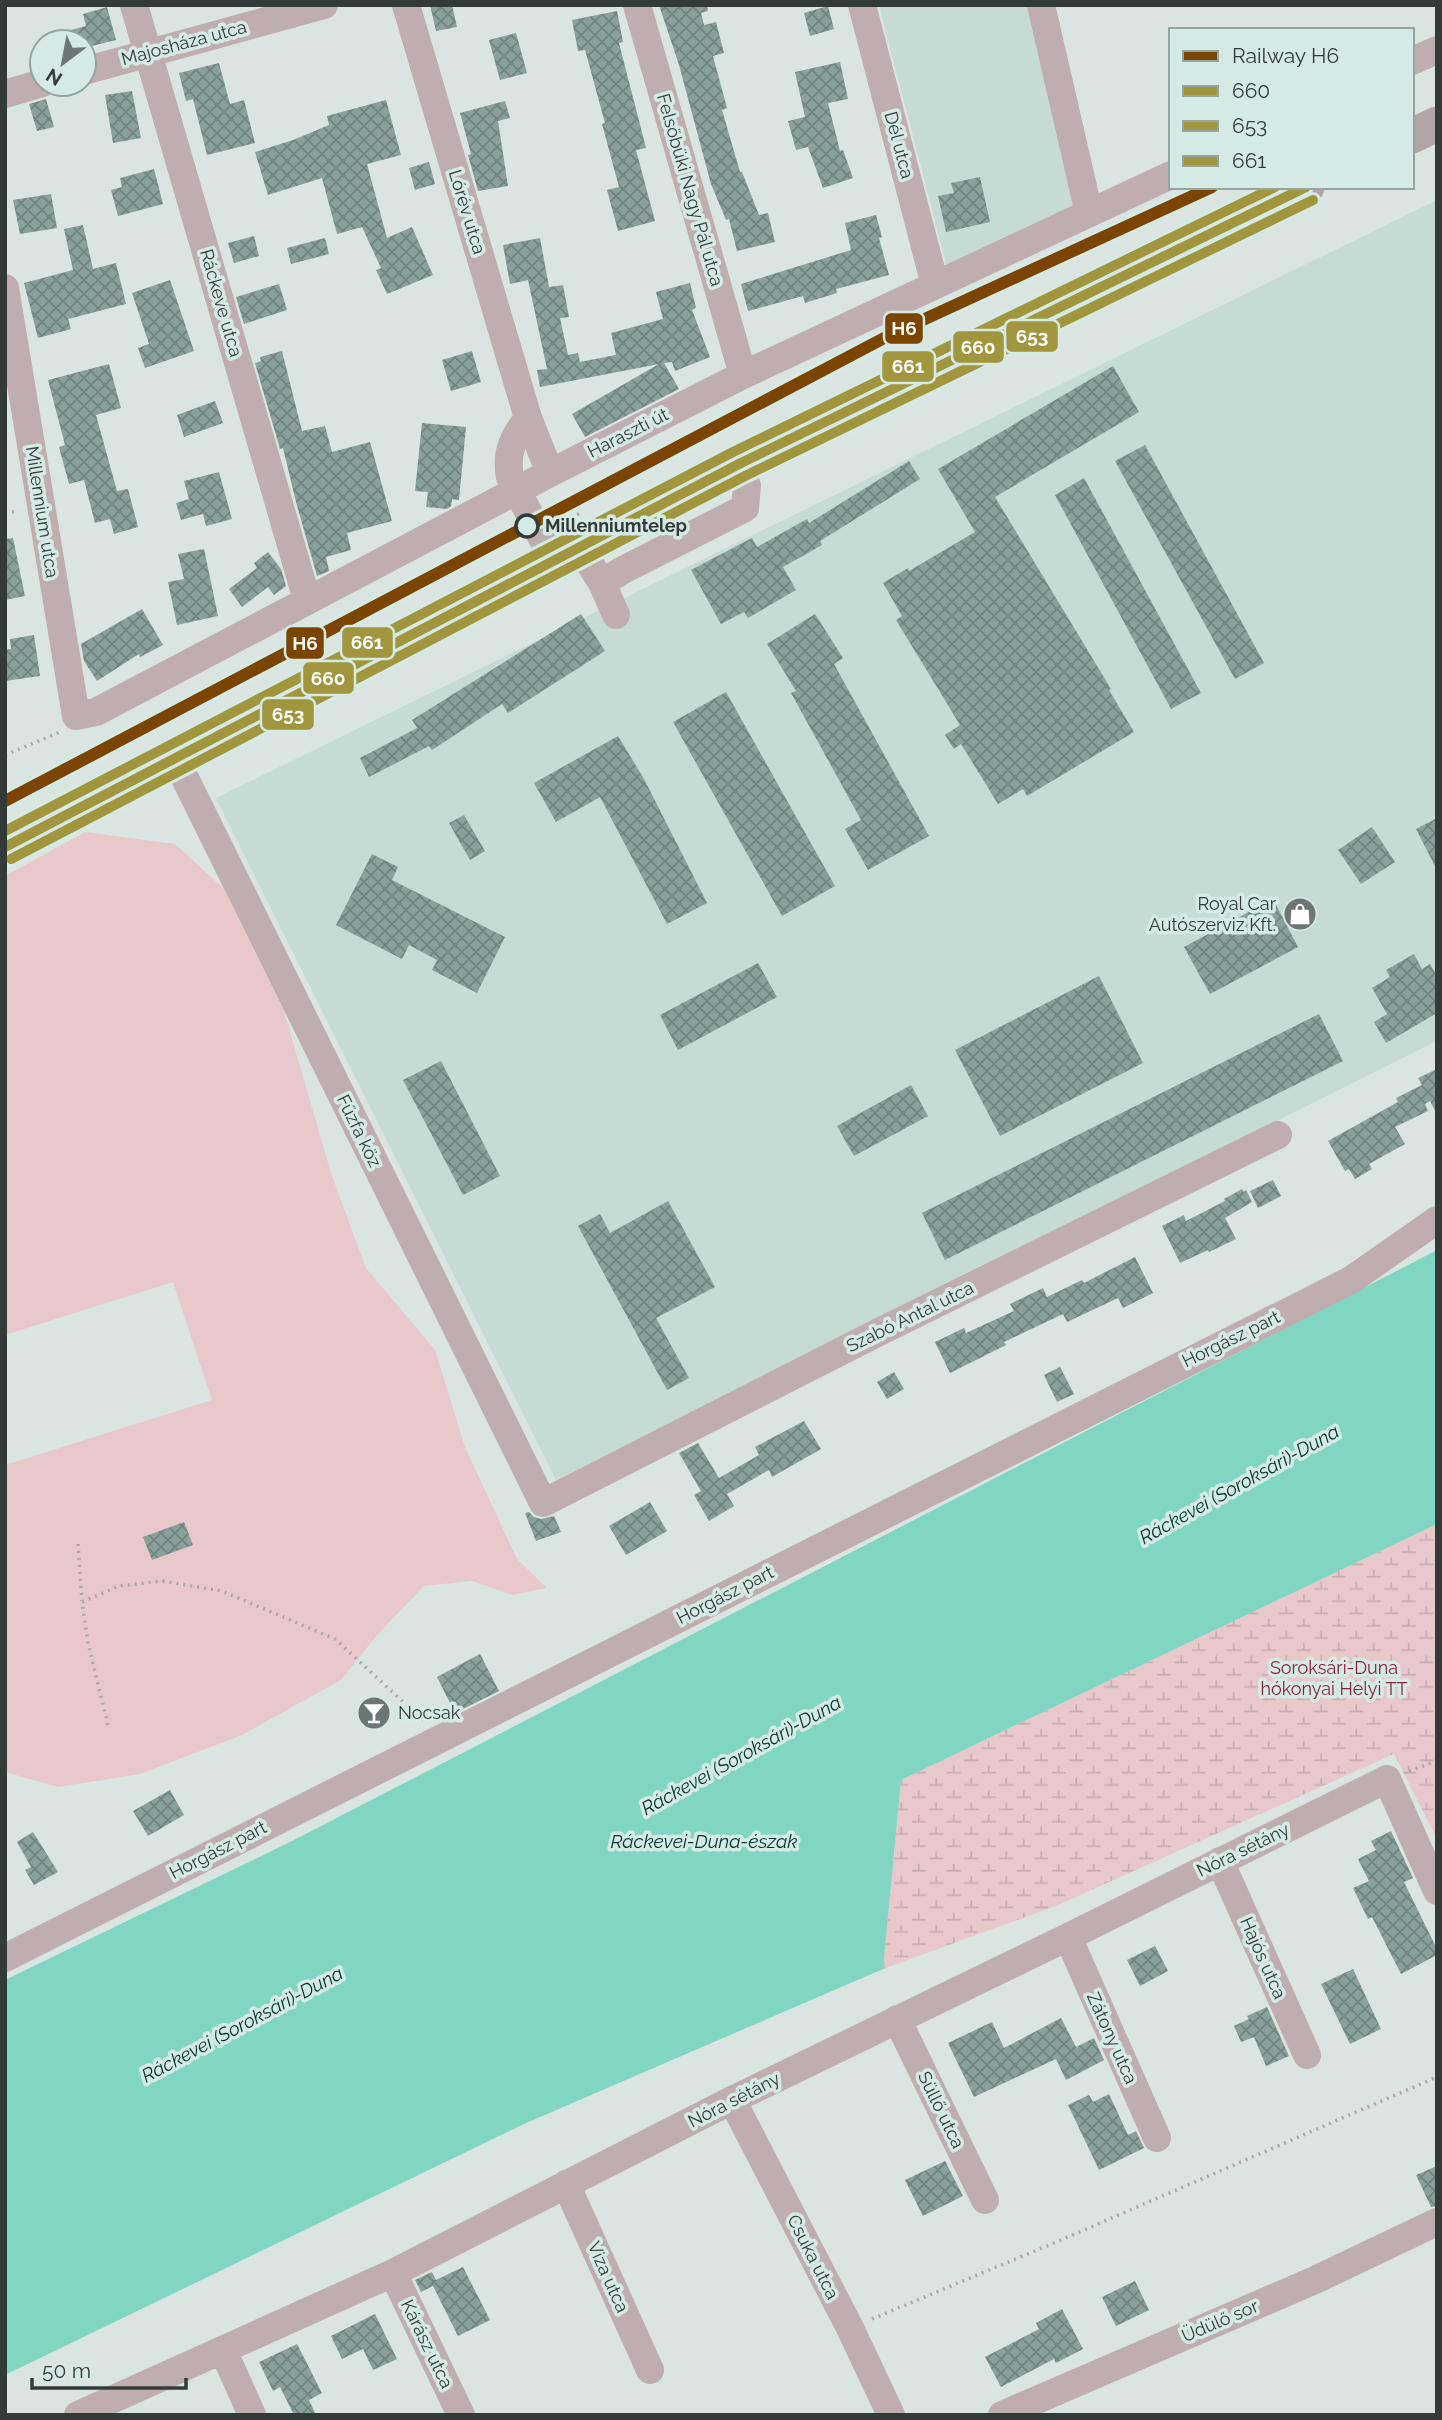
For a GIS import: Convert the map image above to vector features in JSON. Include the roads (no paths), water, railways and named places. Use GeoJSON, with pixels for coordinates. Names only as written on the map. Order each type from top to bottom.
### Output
{"type":"FeatureCollection","features":[{"type":"Feature","properties":{"kind":"main road"},"geometry":{"type":"LineString","coordinates":[[1414,135],[1437,124]]}},
{"type":"Feature","properties":{"kind":"main road"},"geometry":{"type":"LineString","coordinates":[[5,847],[739,464],[1303,189]]}},
{"type":"Feature","properties":{"kind":"street","name":"Ráckeve utca"},"geometry":{"type":"LineString","coordinates":[[134,5],[307,600]]}},
{"type":"Feature","properties":{"kind":"street","name":"Majosháza utca"},"geometry":{"type":"LineString","coordinates":[[98,67],[324,5]]}},
{"type":"Feature","properties":{"kind":"street","name":"Lórév utca"},"geometry":{"type":"LineString","coordinates":[[406,5],[528,418],[550,473]]}},
{"type":"Feature","properties":{"kind":"street","name":"Felsőbüki Nagy Pál utca"},"geometry":{"type":"LineString","coordinates":[[637,5],[743,375]]}},
{"type":"Feature","properties":{"kind":"street","name":"Dél utca"},"geometry":{"type":"LineString","coordinates":[[862,5],[935,285]]}},
{"type":"Feature","properties":{"kind":"street"},"geometry":{"type":"LineString","coordinates":[[1041,5],[1089,213]]}},
{"type":"Feature","properties":{"kind":"street"},"geometry":{"type":"LineString","coordinates":[[1414,60],[1437,50]]}},
{"type":"Feature","properties":{"kind":"street"},"geometry":{"type":"LineString","coordinates":[[5,94],[28,87]]}},
{"type":"Feature","properties":{"kind":"street","name":"Haraszti út"},"geometry":{"type":"LineString","coordinates":[[86,714],[743,375],[1169,176]]}},
{"type":"Feature","properties":{"kind":"street","name":"Millennium utca"},"geometry":{"type":"LineString","coordinates":[[5,288],[86,714]]}},
{"type":"Feature","properties":{"kind":"street"},"geometry":{"type":"LineString","coordinates":[[528,418],[515,435],[509,452],[508,465],[517,490],[566,553],[602,583],[616,615]]}},
{"type":"Feature","properties":{"kind":"street"},"geometry":{"type":"LineString","coordinates":[[602,583],[745,508],[747,486],[739,464]]}},
{"type":"Feature","properties":{"kind":"street","name":"Fűzfa köz"},"geometry":{"type":"LineString","coordinates":[[175,758],[543,1503]]}},
{"type":"Feature","properties":{"kind":"street","name":"Szabó Antal utca"},"geometry":{"type":"LineString","coordinates":[[543,1503],[1279,1135]]}},
{"type":"Feature","properties":{"kind":"street","name":"Horgász part"},"geometry":{"type":"LineString","coordinates":[[5,1958],[1351,1280],[1437,1220]]}},
{"type":"Feature","properties":{"kind":"street","name":"Nóra sétány"},"geometry":{"type":"LineString","coordinates":[[78,2415],[393,2273],[733,2100],[1387,1779],[1437,1891]]}},
{"type":"Feature","properties":{"kind":"street","name":"Hajós utca"},"geometry":{"type":"LineString","coordinates":[[1220,1861],[1307,2055]]}},
{"type":"Feature","properties":{"kind":"street","name":"Zátony utca"},"geometry":{"type":"LineString","coordinates":[[1068,1937],[1157,2138]]}},
{"type":"Feature","properties":{"kind":"street","name":"Süllő utca"},"geometry":{"type":"LineString","coordinates":[[897,2019],[985,2200]]}},
{"type":"Feature","properties":{"kind":"street","name":"Csuka utca"},"geometry":{"type":"LineString","coordinates":[[733,2100],[850,2328],[891,2415]]}},
{"type":"Feature","properties":{"kind":"street","name":"Viza utca"},"geometry":{"type":"LineString","coordinates":[[566,2184],[650,2370]]}},
{"type":"Feature","properties":{"kind":"street","name":"Üdülő sor"},"geometry":{"type":"LineString","coordinates":[[1002,2415],[1315,2280],[1437,2222]]}},
{"type":"Feature","properties":{"kind":"street","name":"Kárász utca"},"geometry":{"type":"LineString","coordinates":[[393,2273],[461,2415]]}},
{"type":"Feature","properties":{"kind":"street"},"geometry":{"type":"LineString","coordinates":[[223,2350],[252,2415]]}},
{"type":"Feature","properties":{"kind":"water","name":"Ráckevei-Duna-észak"},"geometry":{"type":"Polygon","coordinates":[[[1437,1250],[1437,1524],[901,1780],[883,1969],[524,2124],[5,2375],[5,1980],[292,1841],[1437,1250]]]}},
{"type":"Feature","properties":{"kind":"rail line","name":"H6"},"geometry":{"type":"LineString","coordinates":[[5,801],[888,336],[1208,189]]}},
{"type":"Feature","properties":{"kind":"place","name":"Millenniumtelep"},"geometry":{"type":"Point","coordinates":[527,526]}},
{"type":"Feature","properties":{"kind":"place","name":"Royal Car Autószerviz Kft."},"geometry":{"type":"Point","coordinates":[1300,914]}},
{"type":"Feature","properties":{"kind":"place","name":"Nocsak"},"geometry":{"type":"Point","coordinates":[374,1713]}},
{"type":"Feature","properties":{"kind":"water label","name":"Ráckevei (Soroksári)-Duna"},"geometry":{"type":"Point","coordinates":[1239,1484]}},
{"type":"Feature","properties":{"kind":"water label","name":"Ráckevei (Soroksári)-Duna"},"geometry":{"type":"Point","coordinates":[741,1755]}},
{"type":"Feature","properties":{"kind":"water label","name":"Ráckevei (Soroksári)-Duna"},"geometry":{"type":"Point","coordinates":[242,2024]}},
{"type":"Feature","properties":{"kind":"park label","name":"Soroksári-Duna hókonyai Helyi TT"},"geometry":{"type":"Point","coordinates":[1334,1678]}}]}
